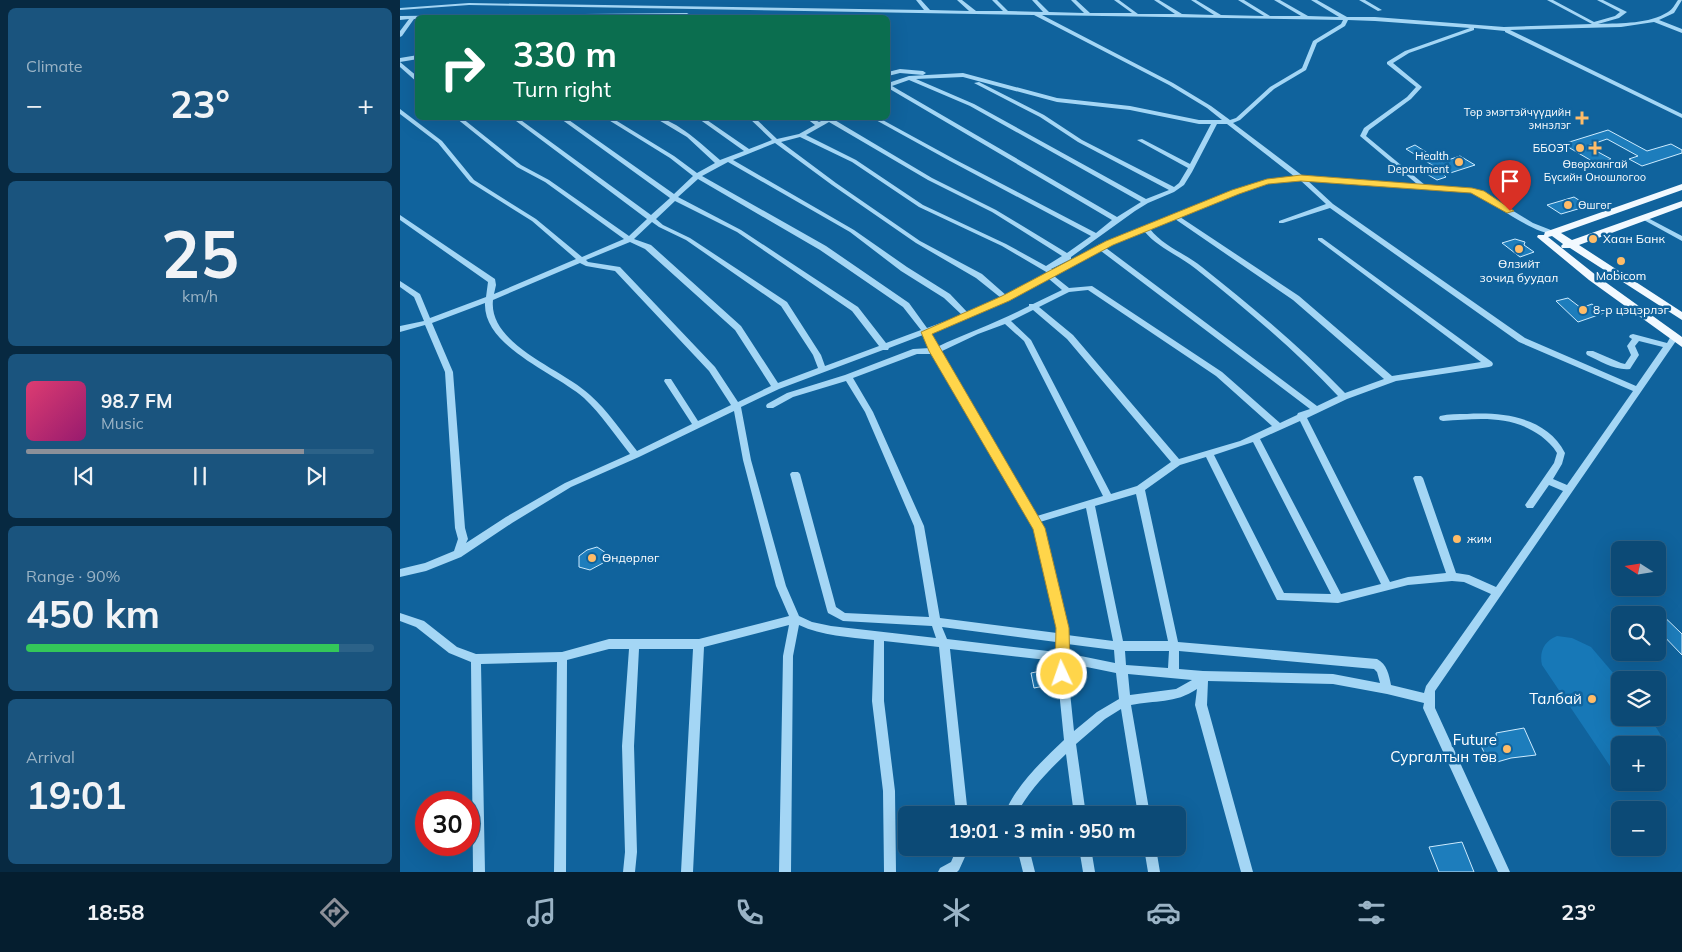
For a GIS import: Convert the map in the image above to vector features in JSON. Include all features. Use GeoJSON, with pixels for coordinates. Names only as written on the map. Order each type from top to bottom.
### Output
{"type":"FeatureCollection","features":[{"type":"Feature","properties":{"kind":"main road"},"geometry":{"type":"LineString","coordinates":[[1542,237],[1682,186]]}},
{"type":"Feature","properties":{"kind":"main road"},"geometry":{"type":"LineString","coordinates":[[1557,249],[1682,204]]}},
{"type":"Feature","properties":{"kind":"main road"},"geometry":{"type":"LineString","coordinates":[[1554,233],[1682,317]]}},
{"type":"Feature","properties":{"kind":"main road"},"geometry":{"type":"LineString","coordinates":[[1542,237],[1675,342]]}},
{"type":"Feature","properties":{"kind":"main road"},"geometry":{"type":"LineString","coordinates":[[1593,278],[1590,274],[1594,269],[1612,270]]}},
{"type":"Feature","properties":{"kind":"street"},"geometry":{"type":"LineString","coordinates":[[794,0],[797,9]]}},
{"type":"Feature","properties":{"kind":"street"},"geometry":{"type":"LineString","coordinates":[[918,0],[929,12]]}},
{"type":"Feature","properties":{"kind":"street"},"geometry":{"type":"LineString","coordinates":[[959,0],[974,12]]}},
{"type":"Feature","properties":{"kind":"street"},"geometry":{"type":"LineString","coordinates":[[994,0],[1007,13]]}},
{"type":"Feature","properties":{"kind":"street"},"geometry":{"type":"LineString","coordinates":[[1034,0],[1048,14]]}},
{"type":"Feature","properties":{"kind":"street"},"geometry":{"type":"LineString","coordinates":[[1073,0],[1089,15]]}},
{"type":"Feature","properties":{"kind":"street"},"geometry":{"type":"LineString","coordinates":[[1116,0],[1137,15]]}},
{"type":"Feature","properties":{"kind":"street"},"geometry":{"type":"LineString","coordinates":[[1156,0],[1181,16]]}},
{"type":"Feature","properties":{"kind":"street"},"geometry":{"type":"LineString","coordinates":[[1193,0],[1220,17]]}},
{"type":"Feature","properties":{"kind":"street"},"geometry":{"type":"LineString","coordinates":[[1240,0],[1269,17]]}},
{"type":"Feature","properties":{"kind":"street"},"geometry":{"type":"LineString","coordinates":[[1276,0],[1307,18]]}},
{"type":"Feature","properties":{"kind":"street"},"geometry":{"type":"LineString","coordinates":[[1313,0],[1346,19]]}},
{"type":"Feature","properties":{"kind":"street"},"geometry":{"type":"LineString","coordinates":[[1360,0],[1380,10]]}},
{"type":"Feature","properties":{"kind":"street"},"geometry":{"type":"LineString","coordinates":[[1549,0],[1597,25],[1624,12],[1599,0]]}},
{"type":"Feature","properties":{"kind":"street"},"geometry":{"type":"LineString","coordinates":[[400,9],[469,4],[797,9],[855,8],[929,12],[1346,19],[1407,21],[1474,28],[1537,29],[1655,20],[1672,12],[1682,0]]}},
{"type":"Feature","properties":{"kind":"street"},"geometry":{"type":"LineString","coordinates":[[1036,14],[1177,87],[1230,122],[1301,178],[1331,205],[1522,340],[1638,390]]}},
{"type":"Feature","properties":{"kind":"street"},"geometry":{"type":"LineString","coordinates":[[400,18],[413,17]]}},
{"type":"Feature","properties":{"kind":"street"},"geometry":{"type":"LineString","coordinates":[[400,35],[413,17]]}},
{"type":"Feature","properties":{"kind":"street"},"geometry":{"type":"LineString","coordinates":[[890,74],[900,71],[963,75],[1057,100],[1130,108],[1199,122],[1230,122],[1238,119],[1272,88],[1304,69],[1316,42],[1343,26],[1346,19]]}},
{"type":"Feature","properties":{"kind":"street"},"geometry":{"type":"LineString","coordinates":[[1655,20],[1682,31]]}},
{"type":"Feature","properties":{"kind":"street"},"geometry":{"type":"LineString","coordinates":[[1424,187],[1363,136],[1366,129],[1409,98],[1419,87],[1389,63],[1407,52],[1474,28]]}},
{"type":"Feature","properties":{"kind":"street"},"geometry":{"type":"LineString","coordinates":[[1504,29],[1682,116]]}},
{"type":"Feature","properties":{"kind":"street"},"geometry":{"type":"LineString","coordinates":[[1532,42],[1530,35],[1537,29]]}},
{"type":"Feature","properties":{"kind":"street"},"geometry":{"type":"LineString","coordinates":[[415,58],[400,62],[415,78]]}},
{"type":"Feature","properties":{"kind":"street"},"geometry":{"type":"LineString","coordinates":[[890,85],[909,78],[963,75],[1042,116],[1080,141],[1174,190]]}},
{"type":"Feature","properties":{"kind":"street"},"geometry":{"type":"LineString","coordinates":[[909,78],[972,105],[1146,202]]}},
{"type":"Feature","properties":{"kind":"street"},"geometry":{"type":"LineString","coordinates":[[890,87],[1118,221]]}},
{"type":"Feature","properties":{"kind":"street"},"geometry":{"type":"LineString","coordinates":[[400,111],[440,142],[472,181],[534,220],[586,264],[617,270],[712,369],[737,407],[747,460],[781,586],[795,619],[788,656],[785,872]]}},
{"type":"Feature","properties":{"kind":"street"},"geometry":{"type":"LineString","coordinates":[[461,120],[519,166],[547,181],[590,214],[630,239],[648,247],[738,328],[776,387]]}},
{"type":"Feature","properties":{"kind":"street"},"geometry":{"type":"LineString","coordinates":[[518,120],[671,233],[694,244],[784,304],[817,354],[824,370]]}},
{"type":"Feature","properties":{"kind":"street"},"geometry":{"type":"LineString","coordinates":[[566,120],[673,197],[739,231],[855,309],[885,348]]}},
{"type":"Feature","properties":{"kind":"street"},"geometry":{"type":"LineString","coordinates":[[612,120],[672,157],[697,176],[823,248],[906,305],[926,332],[935,351],[1039,528],[1062,628],[1061,657],[1079,806]]}},
{"type":"Feature","properties":{"kind":"street"},"geometry":{"type":"LineString","coordinates":[[662,120],[689,136],[719,163]]}},
{"type":"Feature","properties":{"kind":"street"},"geometry":{"type":"LineString","coordinates":[[704,120],[749,152]]}},
{"type":"Feature","properties":{"kind":"street"},"geometry":{"type":"LineString","coordinates":[[754,120],[776,141],[918,242],[979,276],[1006,299]]}},
{"type":"Feature","properties":{"kind":"street"},"geometry":{"type":"LineString","coordinates":[[811,120],[818,125]]}},
{"type":"Feature","properties":{"kind":"street"},"geometry":{"type":"LineString","coordinates":[[400,329],[428,322],[489,299],[630,239],[650,217],[697,176],[719,163],[776,141],[801,135],[827,120]]}},
{"type":"Feature","properties":{"kind":"street"},"geometry":{"type":"LineString","coordinates":[[833,120],[930,179],[994,211],[1068,257]]}},
{"type":"Feature","properties":{"kind":"street"},"geometry":{"type":"LineString","coordinates":[[880,120],[1097,236]]}},
{"type":"Feature","properties":{"kind":"street"},"geometry":{"type":"LineString","coordinates":[[400,572],[426,567],[458,554],[509,520],[568,485],[636,455],[776,387],[885,348],[1006,299],[1049,272],[1146,202],[1174,190],[1185,179],[1201,148],[1204,137],[1215,122]]}},
{"type":"Feature","properties":{"kind":"street"},"geometry":{"type":"LineString","coordinates":[[801,135],[854,161],[921,206],[1004,245],[1049,272],[1067,290]]}},
{"type":"Feature","properties":{"kind":"street"},"geometry":{"type":"LineString","coordinates":[[1140,140],[1190,167]]}},
{"type":"Feature","properties":{"kind":"street"},"geometry":{"type":"LineString","coordinates":[[729,160],[852,231],[904,269],[947,296],[967,316]]}},
{"type":"Feature","properties":{"kind":"street"},"geometry":{"type":"LineString","coordinates":[[1049,272],[1101,247],[1236,192],[1267,182],[1301,178],[1480,193],[1531,224],[1554,233]]}},
{"type":"Feature","properties":{"kind":"street"},"geometry":{"type":"LineString","coordinates":[[1281,222],[1331,205]]}},
{"type":"Feature","properties":{"kind":"street"},"geometry":{"type":"LineString","coordinates":[[400,217],[492,281],[493,288],[489,299],[490,315],[504,336],[524,353],[582,391],[636,455]]}},
{"type":"Feature","properties":{"kind":"street"},"geometry":{"type":"LineString","coordinates":[[1176,217],[1296,298],[1390,380]]}},
{"type":"Feature","properties":{"kind":"street"},"geometry":{"type":"LineString","coordinates":[[1644,218],[1682,239]]}},
{"type":"Feature","properties":{"kind":"street"},"geometry":{"type":"LineString","coordinates":[[1531,224],[1542,237]]}},
{"type":"Feature","properties":{"kind":"street"},"geometry":{"type":"LineString","coordinates":[[1146,229],[1150,236],[1186,258],[1280,334],[1312,362],[1344,397]]}},
{"type":"Feature","properties":{"kind":"street"},"geometry":{"type":"LineString","coordinates":[[1034,520],[1140,489],[1177,463],[1209,454],[1255,437],[1301,415],[1390,380],[1489,364],[1320,240]]}},
{"type":"Feature","properties":{"kind":"street"},"geometry":{"type":"LineString","coordinates":[[1101,247],[1316,409]]}},
{"type":"Feature","properties":{"kind":"street"},"geometry":{"type":"LineString","coordinates":[[400,283],[417,296],[449,372],[460,528],[463,539],[458,554]]}},
{"type":"Feature","properties":{"kind":"street"},"geometry":{"type":"LineString","coordinates":[[770,406],[790,395],[848,377],[916,351],[935,351],[975,332],[1006,321],[1032,306],[1067,290],[1089,288],[1219,374],[1278,426]]}},
{"type":"Feature","properties":{"kind":"street"},"geometry":{"type":"LineString","coordinates":[[1032,306],[1070,337],[1177,463]]}},
{"type":"Feature","properties":{"kind":"street"},"geometry":{"type":"LineString","coordinates":[[1006,321],[1027,340],[1108,498]]}},
{"type":"Feature","properties":{"kind":"street"},"geometry":{"type":"LineString","coordinates":[[1590,353],[1619,366],[1628,367],[1636,355],[1631,346],[1635,337],[1675,342]]}},
{"type":"Feature","properties":{"kind":"street"},"geometry":{"type":"LineString","coordinates":[[1504,872],[1433,716],[1429,699],[1430,690],[1638,390],[1675,342]]}},
{"type":"Feature","properties":{"kind":"street"},"geometry":{"type":"LineString","coordinates":[[848,377],[869,412],[919,526],[935,622],[944,644],[961,806]]}},
{"type":"Feature","properties":{"kind":"street"},"geometry":{"type":"LineString","coordinates":[[668,381],[697,426]]}},
{"type":"Feature","properties":{"kind":"street"},"geometry":{"type":"LineString","coordinates":[[1301,415],[1387,586]]}},
{"type":"Feature","properties":{"kind":"street"},"geometry":{"type":"LineString","coordinates":[[1443,418],[1510,416],[1533,426],[1556,444],[1561,453],[1558,464],[1530,505]]}},
{"type":"Feature","properties":{"kind":"street"},"geometry":{"type":"LineString","coordinates":[[1255,437],[1338,599]]}},
{"type":"Feature","properties":{"kind":"street"},"geometry":{"type":"LineString","coordinates":[[1209,454],[1280,597],[1338,599],[1408,581],[1452,577],[1465,578],[1497,592]]}},
{"type":"Feature","properties":{"kind":"street"},"geometry":{"type":"LineString","coordinates":[[795,474],[832,610],[843,617],[935,622],[1119,646],[1174,646],[1377,664],[1382,670],[1387,689]]}},
{"type":"Feature","properties":{"kind":"street"},"geometry":{"type":"LineString","coordinates":[[1418,478],[1452,577]]}},
{"type":"Feature","properties":{"kind":"street"},"geometry":{"type":"LineString","coordinates":[[1547,480],[1568,490]]}},
{"type":"Feature","properties":{"kind":"street"},"geometry":{"type":"LineString","coordinates":[[1140,489],[1174,646],[1173,674]]}},
{"type":"Feature","properties":{"kind":"street"},"geometry":{"type":"LineString","coordinates":[[1090,505],[1119,646],[1125,701],[1142,806]]}},
{"type":"Feature","properties":{"kind":"street"},"geometry":{"type":"LineString","coordinates":[[400,617],[420,624],[453,650],[476,659],[562,657],[609,644],[634,646],[699,644],[795,619],[811,626],[880,637],[1061,657],[1122,669],[1203,676],[1333,679],[1429,699]]}},
{"type":"Feature","properties":{"kind":"street"},"geometry":{"type":"LineString","coordinates":[[880,637],[878,701],[889,791],[890,872]]}},
{"type":"Feature","properties":{"kind":"street"},"geometry":{"type":"LineString","coordinates":[[687,872],[699,644]]}},
{"type":"Feature","properties":{"kind":"street"},"geometry":{"type":"LineString","coordinates":[[629,872],[631,852],[628,746],[634,646]]}},
{"type":"Feature","properties":{"kind":"street"},"geometry":{"type":"LineString","coordinates":[[560,872],[562,657]]}},
{"type":"Feature","properties":{"kind":"street"},"geometry":{"type":"LineString","coordinates":[[476,659],[479,872]]}},
{"type":"Feature","properties":{"kind":"street"},"geometry":{"type":"LineString","coordinates":[[1015,806],[1021,795],[1070,743],[1108,711],[1125,701],[1176,695],[1192,689],[1203,676]]}},
{"type":"Feature","properties":{"kind":"street"},"geometry":{"type":"LineString","coordinates":[[1203,676],[1201,705],[1247,872]]}},
{"type":"Feature","properties":{"kind":"street"},"geometry":{"type":"LineString","coordinates":[[952,870],[959,856]]}},
{"type":"Feature","properties":{"kind":"street"},"geometry":{"type":"LineString","coordinates":[[1025,856],[1029,872]]}},
{"type":"Feature","properties":{"kind":"street"},"geometry":{"type":"LineString","coordinates":[[1086,856],[1089,872]]}},
{"type":"Feature","properties":{"kind":"street"},"geometry":{"type":"LineString","coordinates":[[1151,856],[1154,872]]}},
{"type":"Feature","properties":{"kind":"shaded area","name":"Талбай"},"geometry":{"type":"Polygon","coordinates":[[[1557,636],[1572,638],[1591,647],[1611,671],[1611,726],[1655,726],[1661,736],[1611,736],[1611,768],[1542,665],[1542,651],[1552,638],[1557,636]]]}},
{"type":"Feature","properties":{"kind":"building","name":"ББОЭТ"},"geometry":{"type":"Polygon","coordinates":[[[1608,130],[1647,151],[1671,144],[1682,150],[1682,153],[1642,166],[1629,159],[1638,156],[1607,139],[1587,146],[1611,159],[1597,164],[1563,144],[1608,130]]]}},
{"type":"Feature","properties":{"kind":"building","name":"Health Department"},"geometry":{"type":"Polygon","coordinates":[[[1415,145],[1442,162],[1460,156],[1475,165],[1444,175],[1446,177],[1437,180],[1425,173],[1437,168],[1406,149],[1415,145]]]}},
{"type":"Feature","properties":{"kind":"building","name":"Өшгөг"},"geometry":{"type":"Polygon","coordinates":[[[1574,197],[1588,206],[1561,214],[1547,205],[1574,197]]]}},
{"type":"Feature","properties":{"kind":"building","name":"Өлзийт зочид буудал"},"geometry":{"type":"Polygon","coordinates":[[[1515,239],[1525,242],[1524,245],[1534,252],[1520,257],[1502,243],[1515,239]]]}},
{"type":"Feature","properties":{"kind":"building","name":"8-р цэцэрлэг"},"geometry":{"type":"Polygon","coordinates":[[[1568,298],[1581,308],[1592,304],[1604,313],[1578,322],[1556,301],[1568,298]]]}},
{"type":"Feature","properties":{"kind":"building","name":"Өндөрлөг"},"geometry":{"type":"Polygon","coordinates":[[[597,547],[606,553],[603,563],[590,570],[579,567],[579,556],[587,550],[597,547]]]}},
{"type":"Feature","properties":{"kind":"building"},"geometry":{"type":"Polygon","coordinates":[[[1666,619],[1682,634],[1682,655],[1666,638],[1666,619]]]}},
{"type":"Feature","properties":{"kind":"building"},"geometry":{"type":"Polygon","coordinates":[[[1051,669],[1055,684],[1034,688],[1031,673],[1051,669]]]}},
{"type":"Feature","properties":{"kind":"building","name":"Future Сургалтын төв"},"geometry":{"type":"Polygon","coordinates":[[[1524,728],[1536,755],[1511,758],[1490,764],[1479,742],[1497,740],[1496,733],[1524,728]]]}},
{"type":"Feature","properties":{"kind":"building"},"geometry":{"type":"Polygon","coordinates":[[[1462,842],[1474,872],[1439,872],[1429,847],[1462,842]]]}},
{"type":"Feature","properties":{"kind":"place","name":"Төр эмэгтэйчүүдийн эмнэлэг"},"geometry":{"type":"Point","coordinates":[1582,118]}},
{"type":"Feature","properties":{"kind":"place","name":"ББОЭТ"},"geometry":{"type":"Point","coordinates":[1580,148]}},
{"type":"Feature","properties":{"kind":"place","name":"Өвөрхангай Бүсийн Оношлогоо"},"geometry":{"type":"Point","coordinates":[1595,148]}},
{"type":"Feature","properties":{"kind":"place","name":"Health Department"},"geometry":{"type":"Point","coordinates":[1459,162]}},
{"type":"Feature","properties":{"kind":"place","name":"Өшгөг"},"geometry":{"type":"Point","coordinates":[1568,205]}},
{"type":"Feature","properties":{"kind":"place","name":"Хаан Банк"},"geometry":{"type":"Point","coordinates":[1593,239]}},
{"type":"Feature","properties":{"kind":"place","name":"Өлзийт зочид буудал"},"geometry":{"type":"Point","coordinates":[1519,249]}},
{"type":"Feature","properties":{"kind":"place","name":"Mobicom"},"geometry":{"type":"Point","coordinates":[1621,261]}},
{"type":"Feature","properties":{"kind":"place","name":"8-р цэцэрлэг"},"geometry":{"type":"Point","coordinates":[1583,310]}},
{"type":"Feature","properties":{"kind":"place","name":"жим"},"geometry":{"type":"Point","coordinates":[1457,539]}},
{"type":"Feature","properties":{"kind":"place","name":"Өндөрлөг"},"geometry":{"type":"Point","coordinates":[592,558]}},
{"type":"Feature","properties":{"kind":"place","name":"Талбай"},"geometry":{"type":"Point","coordinates":[1592,699]}},
{"type":"Feature","properties":{"kind":"place","name":"Future Сургалтын төв"},"geometry":{"type":"Point","coordinates":[1507,749]}},
{"type":"Feature","properties":{"kind":"route"},"geometry":{"type":"LineString","coordinates":[[1062,674],[1062,628],[1039,528],[935,351],[926,332],[1006,299],[1110,243],[1236,192],[1267,182],[1301,178],[1472,190],[1510,211]]}}]}
